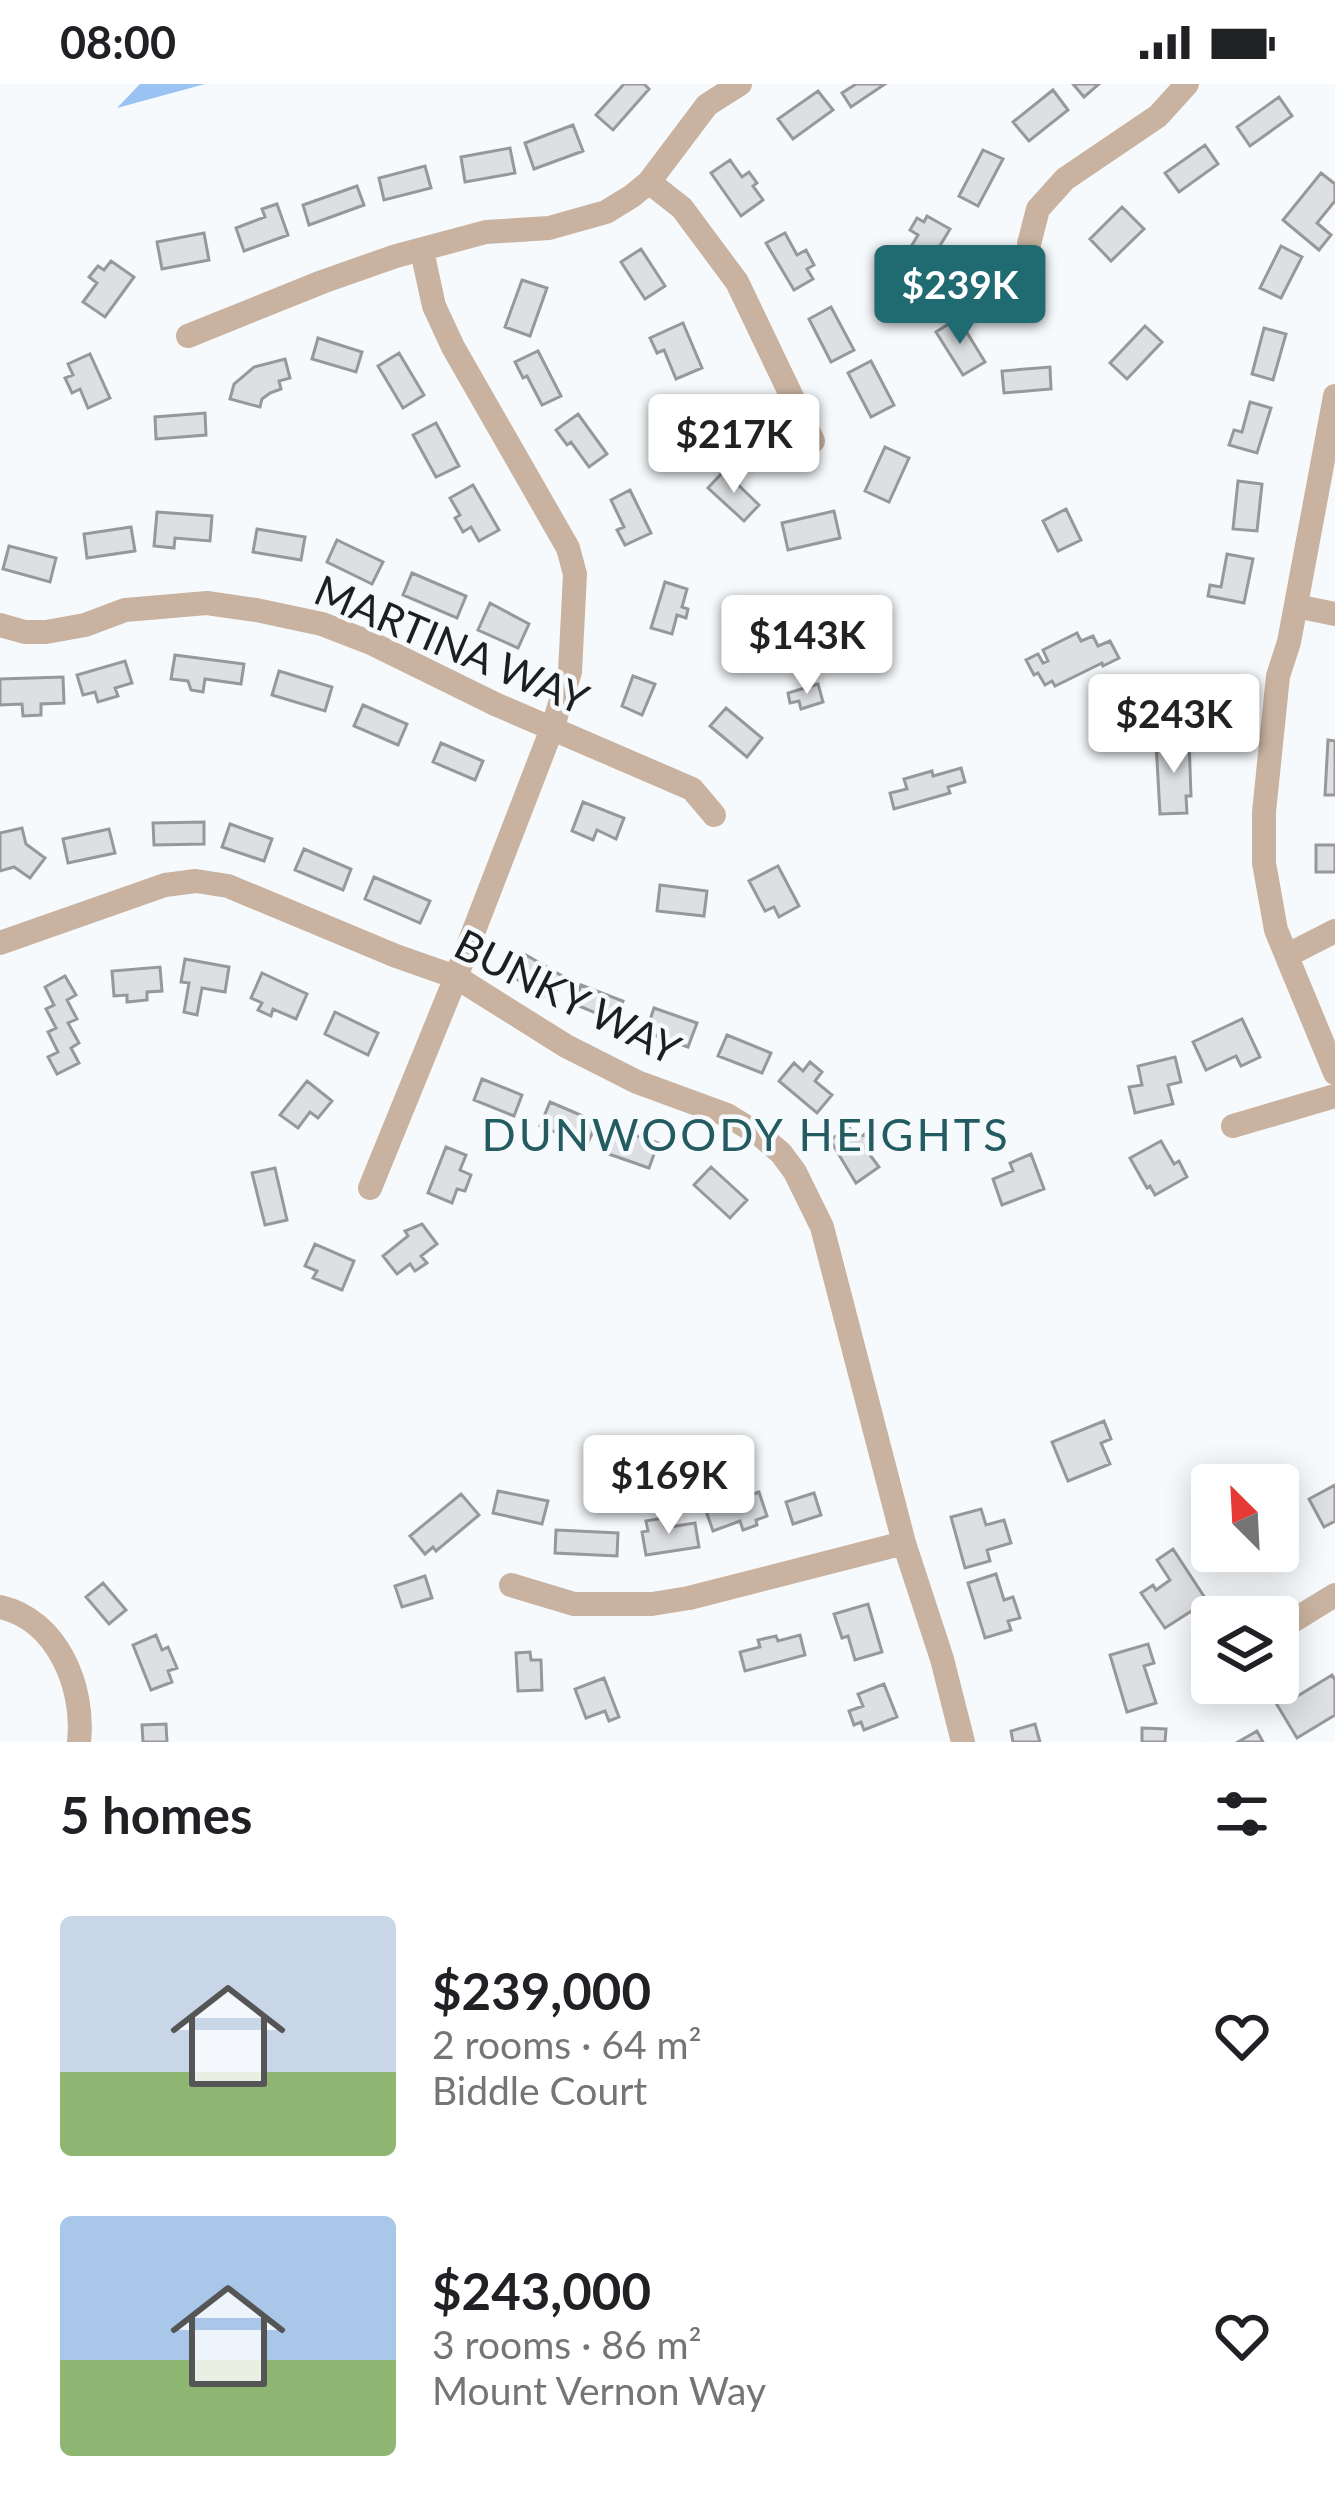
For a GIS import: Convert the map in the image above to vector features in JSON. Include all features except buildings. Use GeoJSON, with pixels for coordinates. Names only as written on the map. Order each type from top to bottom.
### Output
{"type":"FeatureCollection","features":[{"type":"Feature","properties":{"kind":"street"},"geometry":{"type":"LineString","coordinates":[[188,336],[396,256],[486,232],[549,228],[606,212],[649,182],[707,105],[740,84]]}},
{"type":"Feature","properties":{"kind":"street"},"geometry":{"type":"LineString","coordinates":[[1029,294],[1029,244],[1038,209],[1065,179],[1158,116],[1187,84]]}},
{"type":"Feature","properties":{"kind":"street"},"geometry":{"type":"LineString","coordinates":[[649,182],[682,208],[737,282],[813,441]]}},
{"type":"Feature","properties":{"kind":"street"},"geometry":{"type":"LineString","coordinates":[[370,1188],[457,977],[570,672],[575,574],[568,548],[453,347],[434,306],[422,251]]}},
{"type":"Feature","properties":{"kind":"street"},"geometry":{"type":"LineString","coordinates":[[1335,396],[1289,642],[1278,676],[1264,812],[1264,863],[1276,930],[1335,1073]]}},
{"type":"Feature","properties":{"kind":"street","name":"MARTINA WAY"},"geometry":{"type":"LineString","coordinates":[[0,625],[46,632],[85,625],[125,610],[207,604],[322,624],[692,789],[715,815]]}},
{"type":"Feature","properties":{"kind":"street"},"geometry":{"type":"LineString","coordinates":[[1296,606],[1335,614]]}},
{"type":"Feature","properties":{"kind":"street","name":"BUNKY WAY"},"geometry":{"type":"LineString","coordinates":[[0,943],[165,885],[196,880],[228,886],[457,977],[566,1046],[637,1082],[727,1115],[760,1135],[781,1153],[822,1227],[904,1543],[963,1742]]}},
{"type":"Feature","properties":{"kind":"street"},"geometry":{"type":"LineString","coordinates":[[1288,955],[1335,931]]}},
{"type":"Feature","properties":{"kind":"street"},"geometry":{"type":"LineString","coordinates":[[1233,1126],[1335,1096]]}},
{"type":"Feature","properties":{"kind":"street"},"geometry":{"type":"LineString","coordinates":[[511,1585],[574,1604],[652,1604],[904,1543]]}},
{"type":"Feature","properties":{"kind":"street"},"geometry":{"type":"LineString","coordinates":[[1299,1617],[1335,1595]]}},
{"type":"Feature","properties":{"kind":"street"},"geometry":{"type":"LineString","coordinates":[[0,1607],[35,1624],[60,1651],[74,1682],[80,1742]]}},
{"type":"Feature","properties":{"kind":"shaded area"},"geometry":{"type":"Polygon","coordinates":[[[140,84],[205,84],[117,108],[140,84]]]}},
{"type":"Feature","properties":{"kind":"district","name":"DUNWOODY HEIGHTS"},"geometry":{"type":"Point","coordinates":[746,1134]}}]}
